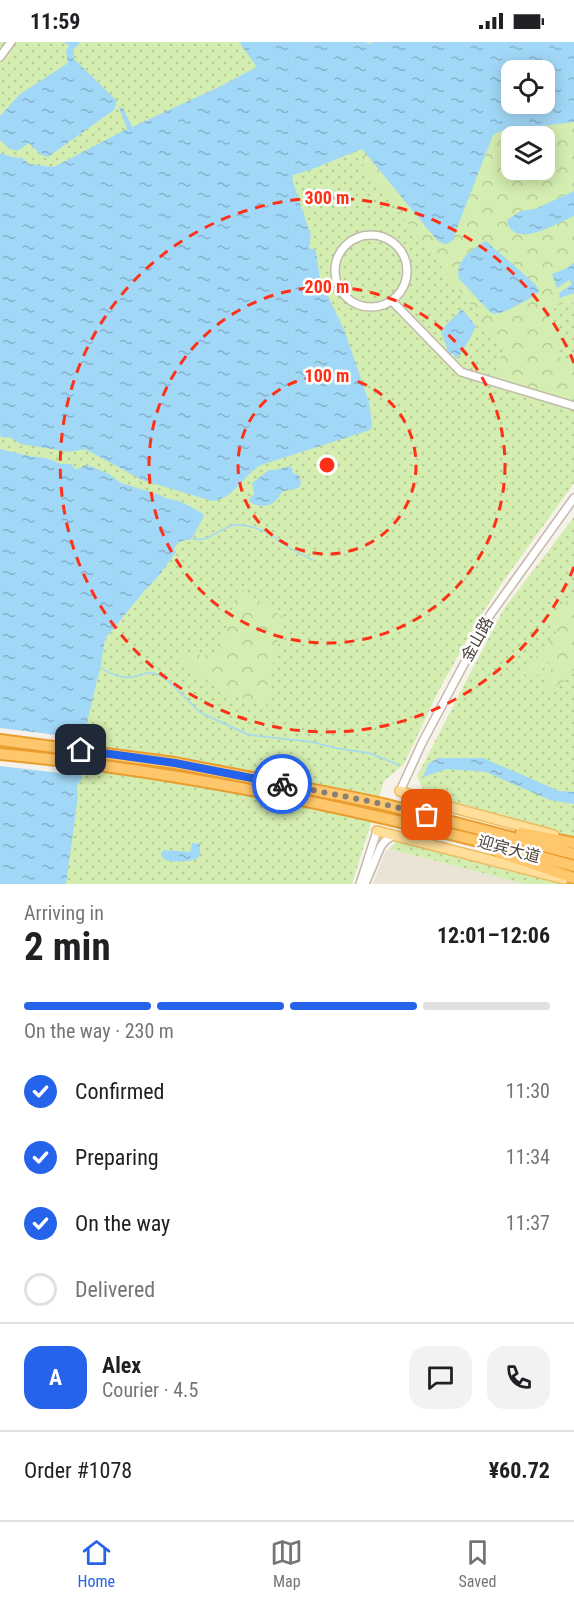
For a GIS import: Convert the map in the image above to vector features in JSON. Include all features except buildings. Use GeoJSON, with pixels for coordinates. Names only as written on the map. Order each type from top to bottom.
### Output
{"type":"FeatureCollection","features":[{"type":"Feature","properties":{"kind":"highway"},"geometry":{"type":"LineString","coordinates":[[0,740],[175,763],[304,794]]}},
{"type":"Feature","properties":{"kind":"highway"},"geometry":{"type":"LineString","coordinates":[[0,754],[93,764],[304,794]]}},
{"type":"Feature","properties":{"kind":"highway","name":"迎宾大道"},"geometry":{"type":"LineString","coordinates":[[304,794],[345,796],[572,847]]}},
{"type":"Feature","properties":{"kind":"highway","name":"迎宾大道"},"geometry":{"type":"LineString","coordinates":[[304,794],[350,810],[454,834],[574,866]]}},
{"type":"Feature","properties":{"kind":"highway"},"geometry":{"type":"LineString","coordinates":[[350,810],[501,853],[574,880]]}},
{"type":"Feature","properties":{"kind":"main road"},"geometry":{"type":"LineString","coordinates":[[400,791],[572,847]]}},
{"type":"Feature","properties":{"kind":"main road"},"geometry":{"type":"LineString","coordinates":[[377,831],[574,880]]}},
{"type":"Feature","properties":{"kind":"street"},"geometry":{"type":"LineString","coordinates":[[0,57],[11,42]]}},
{"type":"Feature","properties":{"kind":"street"},"geometry":{"type":"LineString","coordinates":[[369,234],[391,240],[400,248],[407,270],[406,282],[401,292],[392,301],[371,308],[350,301],[342,293],[334,273],[335,262],[347,243],[369,234]]}},
{"type":"Feature","properties":{"kind":"street"},"geometry":{"type":"LineString","coordinates":[[392,301],[461,372],[574,406]]}},
{"type":"Feature","properties":{"kind":"street","name":"金山路"},"geometry":{"type":"LineString","coordinates":[[400,791],[433,722],[490,615],[574,498]]}},
{"type":"Feature","properties":{"kind":"street"},"geometry":{"type":"LineString","coordinates":[[363,884],[377,831]]}},
{"type":"Feature","properties":{"kind":"street"},"geometry":{"type":"LineString","coordinates":[[363,884],[381,846],[394,836]]}},
{"type":"Feature","properties":{"kind":"shaded area"},"geometry":{"type":"Polygon","coordinates":[[[389,849],[524,884],[373,884],[385,852],[389,849]]]}},
{"type":"Feature","properties":{"kind":"green space"},"geometry":{"type":"Polygon","coordinates":[[[0,42],[574,42],[574,483],[478,620],[438,692],[404,764],[384,781],[352,884],[0,884],[0,42]]]}},
{"type":"Feature","properties":{"kind":"green space"},"geometry":{"type":"Polygon","coordinates":[[[574,122],[574,304],[570,300],[560,304],[548,314],[561,343],[559,353],[562,364],[574,359],[574,402],[494,377],[504,348],[353,152],[364,150],[436,239],[448,244],[452,241],[493,135],[501,131],[501,180],[555,180],[555,126],[542,126],[574,122]]]}},
{"type":"Feature","properties":{"kind":"green space"},"geometry":{"type":"Polygon","coordinates":[[[574,517],[574,842],[429,803],[417,776],[503,610],[574,517]]]}},
{"type":"Feature","properties":{"kind":"green space"},"geometry":{"type":"Polygon","coordinates":[[[239,587],[284,618],[275,650],[268,705],[235,696],[217,687],[196,672],[179,654],[221,656],[228,617],[213,610],[231,612],[239,587]]]}},
{"type":"Feature","properties":{"kind":"green space"},"geometry":{"type":"Polygon","coordinates":[[[570,597],[574,600],[574,670],[554,693],[541,686],[554,665],[548,663],[533,680],[524,674],[557,631],[548,623],[570,597]]]}},
{"type":"Feature","properties":{"kind":"green space"},"geometry":{"type":"Polygon","coordinates":[[[412,834],[574,880],[574,884],[524,884],[389,849],[403,835],[412,834]]]}},
{"type":"Feature","properties":{"kind":"water"},"geometry":{"type":"Polygon","coordinates":[[[64,42],[81,42],[74,49],[73,58],[117,101],[114,110],[48,157],[41,155],[29,143],[17,151],[10,149],[0,140],[0,116],[20,94],[68,63],[66,51],[69,46],[64,42]]]}},
{"type":"Feature","properties":{"kind":"water"},"geometry":{"type":"Polygon","coordinates":[[[239,42],[366,42],[369,44],[373,42],[574,42],[574,122],[542,126],[501,126],[501,131],[493,135],[450,243],[442,243],[436,239],[362,149],[293,175],[292,179],[311,236],[309,248],[316,252],[320,279],[345,332],[369,402],[372,425],[367,431],[261,465],[227,496],[212,501],[142,480],[85,449],[70,452],[21,444],[9,437],[0,436],[0,153],[22,158],[29,164],[54,167],[127,129],[119,107],[123,108],[132,127],[257,67],[239,42]]]}},
{"type":"Feature","properties":{"kind":"water"},"geometry":{"type":"Polygon","coordinates":[[[574,191],[574,216],[536,232],[526,234],[511,229],[507,220],[521,211],[535,209],[574,191]]]}},
{"type":"Feature","properties":{"kind":"water"},"geometry":{"type":"Polygon","coordinates":[[[486,241],[536,285],[539,291],[521,304],[496,314],[490,312],[459,279],[458,273],[465,256],[486,241]]]}},
{"type":"Feature","properties":{"kind":"water"},"geometry":{"type":"Polygon","coordinates":[[[574,263],[574,293],[560,298],[559,293],[572,284],[569,280],[557,288],[552,274],[574,263]]]}},
{"type":"Feature","properties":{"kind":"water"},"geometry":{"type":"Polygon","coordinates":[[[462,309],[476,326],[465,348],[456,359],[453,353],[448,355],[446,352],[447,348],[441,332],[462,309]]]}},
{"type":"Feature","properties":{"kind":"water"},"geometry":{"type":"Polygon","coordinates":[[[0,449],[46,458],[61,464],[71,464],[75,469],[84,465],[93,467],[109,474],[121,483],[179,501],[204,516],[194,535],[177,545],[174,549],[176,552],[157,578],[105,639],[88,718],[82,779],[77,787],[78,796],[66,884],[0,884],[0,449]]]}},
{"type":"Feature","properties":{"kind":"water"},"geometry":{"type":"Polygon","coordinates":[[[289,466],[293,473],[299,475],[301,485],[299,487],[282,492],[276,500],[266,506],[249,501],[254,495],[252,483],[269,470],[289,466]]]}},
{"type":"Feature","properties":{"kind":"water"},"geometry":{"type":"Polygon","coordinates":[[[438,758],[483,758],[559,791],[574,792],[574,804],[550,800],[486,772],[447,769],[423,777],[428,764],[438,758]]]}},
{"type":"Feature","properties":{"kind":"water"},"geometry":{"type":"Polygon","coordinates":[[[192,843],[200,844],[200,854],[197,859],[174,861],[161,857],[164,850],[190,852],[192,843]]]}},
{"type":"Feature","properties":{"kind":"pier"},"geometry":{"type":"Polygon","coordinates":[[[0,728],[89,739],[85,776],[0,766],[0,728]]]}},
{"type":"Feature","properties":{"kind":"waterway"},"geometry":{"type":"LineString","coordinates":[[191,538],[203,539],[229,526],[247,526],[267,532],[286,546],[312,560]]}},
{"type":"Feature","properties":{"kind":"waterway"},"geometry":{"type":"LineString","coordinates":[[100,667],[122,677],[157,674],[166,679],[201,713],[249,735],[312,742],[369,753],[399,765]]}},
{"type":"Feature","properties":{"kind":"way so far"},"geometry":{"type":"LineString","coordinates":[[282,784],[427,815]]}},
{"type":"Feature","properties":{"kind":"route"},"geometry":{"type":"LineString","coordinates":[[81,750],[175,763],[282,784]]}}]}
